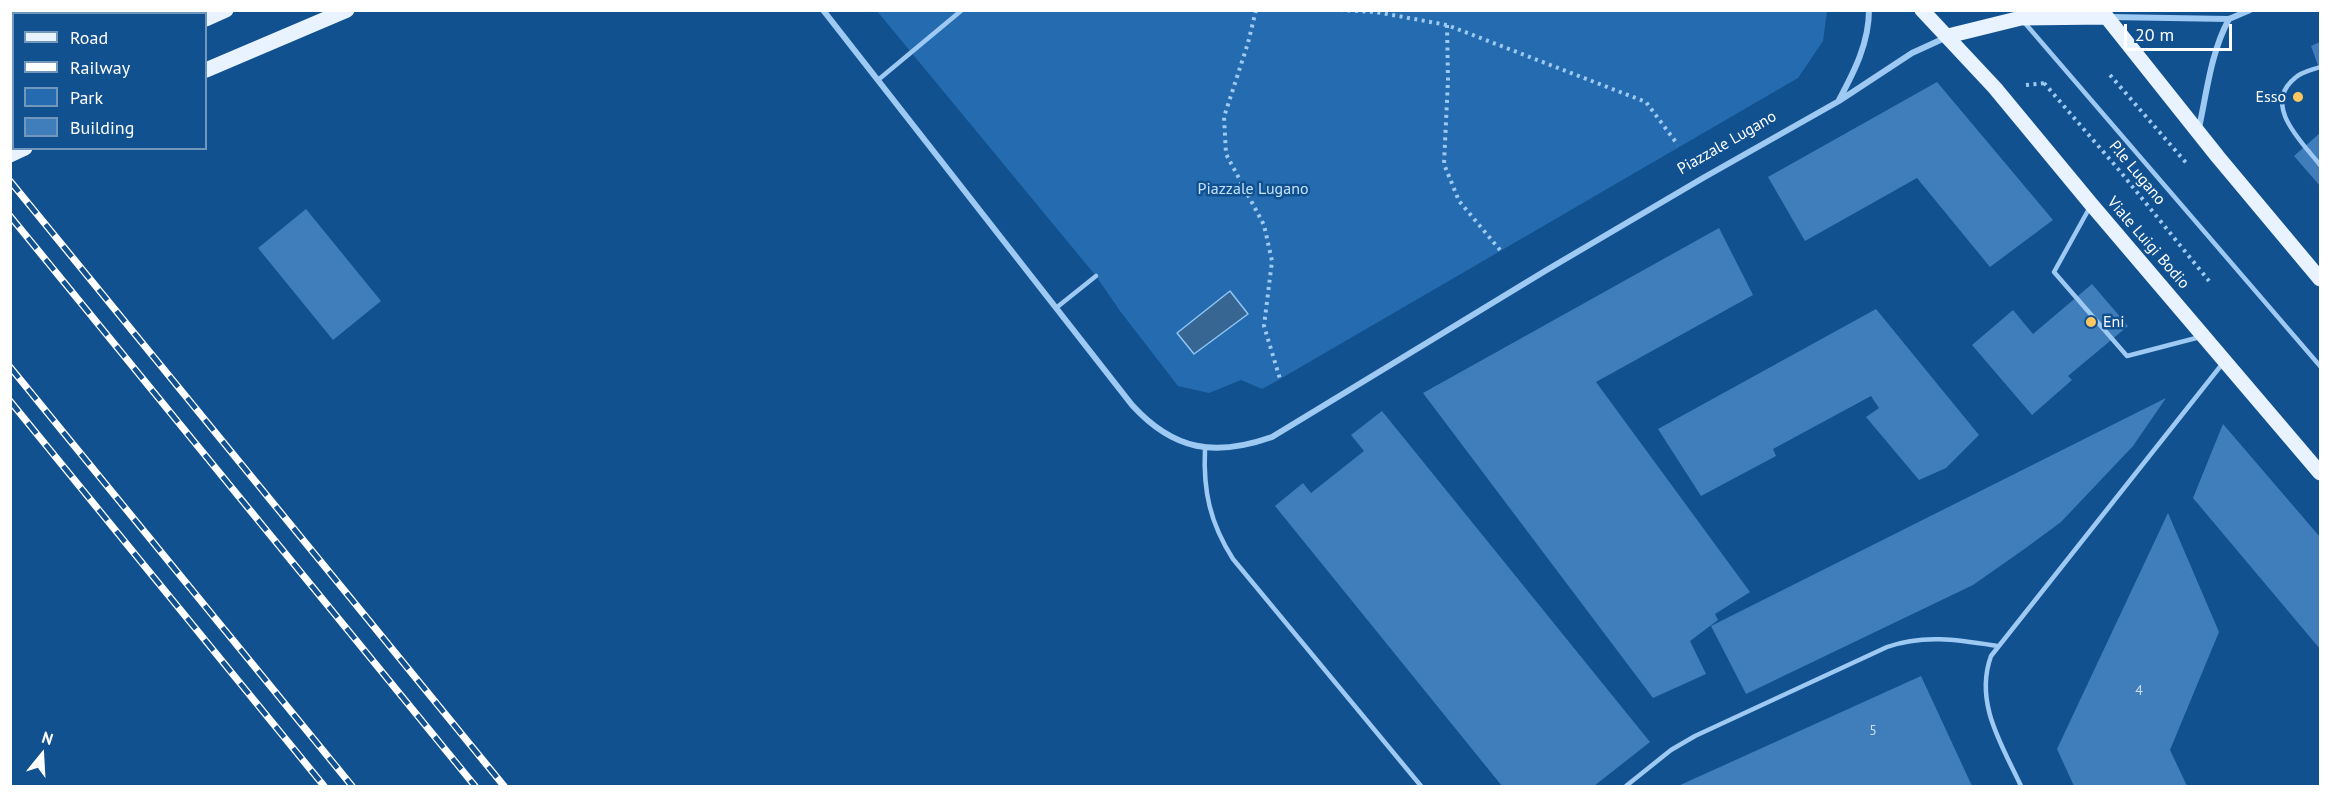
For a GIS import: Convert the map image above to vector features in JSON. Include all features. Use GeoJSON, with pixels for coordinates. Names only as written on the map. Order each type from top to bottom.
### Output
{"type":"FeatureCollection","features":[{"type":"Feature","properties":{"kind":"main road"},"geometry":{"type":"LineString","coordinates":[[207,19],[226,10]]}},
{"type":"Feature","properties":{"kind":"main road"},"geometry":{"type":"LineString","coordinates":[[207,70],[347,10]]}},
{"type":"Feature","properties":{"kind":"main road"},"geometry":{"type":"LineString","coordinates":[[1922,10],[1948,36]]}},
{"type":"Feature","properties":{"kind":"main road","name":"Piazzale Lugano"},"geometry":{"type":"LineString","coordinates":[[2003,10],[2018,14],[2103,14]]}},
{"type":"Feature","properties":{"kind":"main road","name":"Piazzale Lugano"},"geometry":{"type":"LineString","coordinates":[[1948,36],[2018,14]]}},
{"type":"Feature","properties":{"kind":"main road"},"geometry":{"type":"LineString","coordinates":[[2103,14],[2320,279]]}},
{"type":"Feature","properties":{"kind":"main road","name":"Viale Luigi Bodio"},"geometry":{"type":"LineString","coordinates":[[1948,36],[1995,88],[2320,473]]}},
{"type":"Feature","properties":{"kind":"street","name":"Piazzale Lugano"},"geometry":{"type":"LineString","coordinates":[[823,10],[1140,414],[1165,432],[1205,449],[1245,447],[1279,434],[1545,271],[1839,101],[1912,53],[1948,36]]}},
{"type":"Feature","properties":{"kind":"street"},"geometry":{"type":"LineString","coordinates":[[1839,101],[1858,61],[1867,31],[1869,10]]}},
{"type":"Feature","properties":{"kind":"street"},"geometry":{"type":"LineString","coordinates":[[2103,14],[2229,19],[2250,10]]}},
{"type":"Feature","properties":{"kind":"street"},"geometry":{"type":"LineString","coordinates":[[2198,132],[2216,48],[2229,19]]}},
{"type":"Feature","properties":{"kind":"lane"},"geometry":{"type":"LineString","coordinates":[[878,80],[962,10]]}},
{"type":"Feature","properties":{"kind":"lane"},"geometry":{"type":"LineString","coordinates":[[2018,14],[2320,366]]}},
{"type":"Feature","properties":{"kind":"lane"},"geometry":{"type":"LineString","coordinates":[[2320,67],[2296,76],[2286,86],[2283,115],[2291,129],[2320,165]]}},
{"type":"Feature","properties":{"kind":"lane"},"geometry":{"type":"LineString","coordinates":[[2091,204],[2054,272],[2127,356],[2204,336]]}},
{"type":"Feature","properties":{"kind":"lane"},"geometry":{"type":"LineString","coordinates":[[1056,308],[1096,276]]}},
{"type":"Feature","properties":{"kind":"lane"},"geometry":{"type":"LineString","coordinates":[[2021,786],[1989,715],[1985,699],[1986,669],[1997,646],[2225,360]]}},
{"type":"Feature","properties":{"kind":"lane"},"geometry":{"type":"LineString","coordinates":[[1205,449],[1204,474],[1208,504],[1225,547],[1421,786]]}},
{"type":"Feature","properties":{"kind":"lane"},"geometry":{"type":"LineString","coordinates":[[1626,786],[1671,750],[1695,736],[1887,647],[1925,638],[1997,646]]}},
{"type":"Feature","properties":{"kind":"path"},"geometry":{"type":"LineString","coordinates":[[1256,10],[1224,117],[1226,153],[1264,225],[1272,261],[1264,326],[1280,379]]}},
{"type":"Feature","properties":{"kind":"path"},"geometry":{"type":"LineString","coordinates":[[1340,10],[1376,12],[1447,25],[1646,102],[1678,145]]}},
{"type":"Feature","properties":{"kind":"path"},"geometry":{"type":"LineString","coordinates":[[1447,25],[1448,80],[1444,164],[1459,201],[1500,250]]}},
{"type":"Feature","properties":{"kind":"path"},"geometry":{"type":"LineString","coordinates":[[2102,76],[2121,74]]}},
{"type":"Feature","properties":{"kind":"path"},"geometry":{"type":"LineString","coordinates":[[2026,85],[2051,82]]}},
{"type":"Feature","properties":{"kind":"path","name":"P.le Lugano"},"geometry":{"type":"LineString","coordinates":[[2044,83],[2119,170],[2209,281]]}},
{"type":"Feature","properties":{"kind":"green space","name":"Piazzale Lugano"},"geometry":{"type":"Polygon","coordinates":[[[877,11],[1827,11],[1823,41],[1798,78],[1262,389],[1241,380],[1209,393],[1178,386],[1096,276],[877,11]]]}},
{"type":"Feature","properties":{"kind":"shaded area"},"geometry":{"type":"Polygon","coordinates":[[[1230,291],[1248,314],[1194,354],[1177,333],[1230,291]]]}},
{"type":"Feature","properties":{"kind":"building"},"geometry":{"type":"Polygon","coordinates":[[[2320,42],[2320,71],[2311,46],[2320,42]]]}},
{"type":"Feature","properties":{"kind":"building"},"geometry":{"type":"Polygon","coordinates":[[[1937,82],[2053,220],[1990,267],[1917,178],[1805,241],[1768,177],[1937,82]]]}},
{"type":"Feature","properties":{"kind":"building"},"geometry":{"type":"Polygon","coordinates":[[[2320,133],[2320,186],[2294,156],[2320,133]]]}},
{"type":"Feature","properties":{"kind":"building"},"geometry":{"type":"Polygon","coordinates":[[[306,209],[381,301],[333,340],[258,248],[306,209]]]}},
{"type":"Feature","properties":{"kind":"building"},"geometry":{"type":"Polygon","coordinates":[[[1719,228],[1753,295],[1596,382],[1750,592],[1715,614],[1718,620],[1690,641],[1706,674],[1653,698],[1423,393],[1719,228]]]}},
{"type":"Feature","properties":{"kind":"building"},"geometry":{"type":"Polygon","coordinates":[[[2092,284],[2128,326],[2068,376],[2072,380],[2032,415],[1972,345],[2013,310],[2033,334],[2092,284]]]}},
{"type":"Feature","properties":{"kind":"building"},"geometry":{"type":"Polygon","coordinates":[[[1876,309],[1979,435],[1946,468],[1919,480],[1866,417],[1879,408],[1871,396],[1773,449],[1776,456],[1701,496],[1658,429],[1876,309]]]}},
{"type":"Feature","properties":{"kind":"building"},"geometry":{"type":"Polygon","coordinates":[[[2166,398],[2133,446],[2061,522],[2023,550],[1973,585],[1746,694],[1711,626],[2166,398]]]}},
{"type":"Feature","properties":{"kind":"building"},"geometry":{"type":"Polygon","coordinates":[[[1382,411],[1650,742],[1594,786],[1502,786],[1275,506],[1303,483],[1311,493],[1364,451],[1351,435],[1382,411]]]}},
{"type":"Feature","properties":{"kind":"building"},"geometry":{"type":"Polygon","coordinates":[[[2223,424],[2320,537],[2320,649],[2193,498],[2223,424]]]}},
{"type":"Feature","properties":{"kind":"building"},"geometry":{"type":"Polygon","coordinates":[[[2168,513],[2219,632],[2170,750],[2187,786],[2074,786],[2057,749],[2168,513]]]}},
{"type":"Feature","properties":{"kind":"building"},"geometry":{"type":"Polygon","coordinates":[[[1921,676],[1972,786],[1678,786],[1921,676]]]}},
{"type":"Feature","properties":{"kind":"railway"},"geometry":{"type":"LineString","coordinates":[[10,181],[504,786]]}},
{"type":"Feature","properties":{"kind":"railway"},"geometry":{"type":"LineString","coordinates":[[10,216],[475,786]]}},
{"type":"Feature","properties":{"kind":"railway"},"geometry":{"type":"LineString","coordinates":[[10,367],[352,786]]}},
{"type":"Feature","properties":{"kind":"railway"},"geometry":{"type":"LineString","coordinates":[[10,401],[324,786]]}},
{"type":"Feature","properties":{"kind":"place","name":"Esso"},"geometry":{"type":"Point","coordinates":[2298,97]}},
{"type":"Feature","properties":{"kind":"place","name":"Eni"},"geometry":{"type":"Point","coordinates":[2091,322]}}]}
